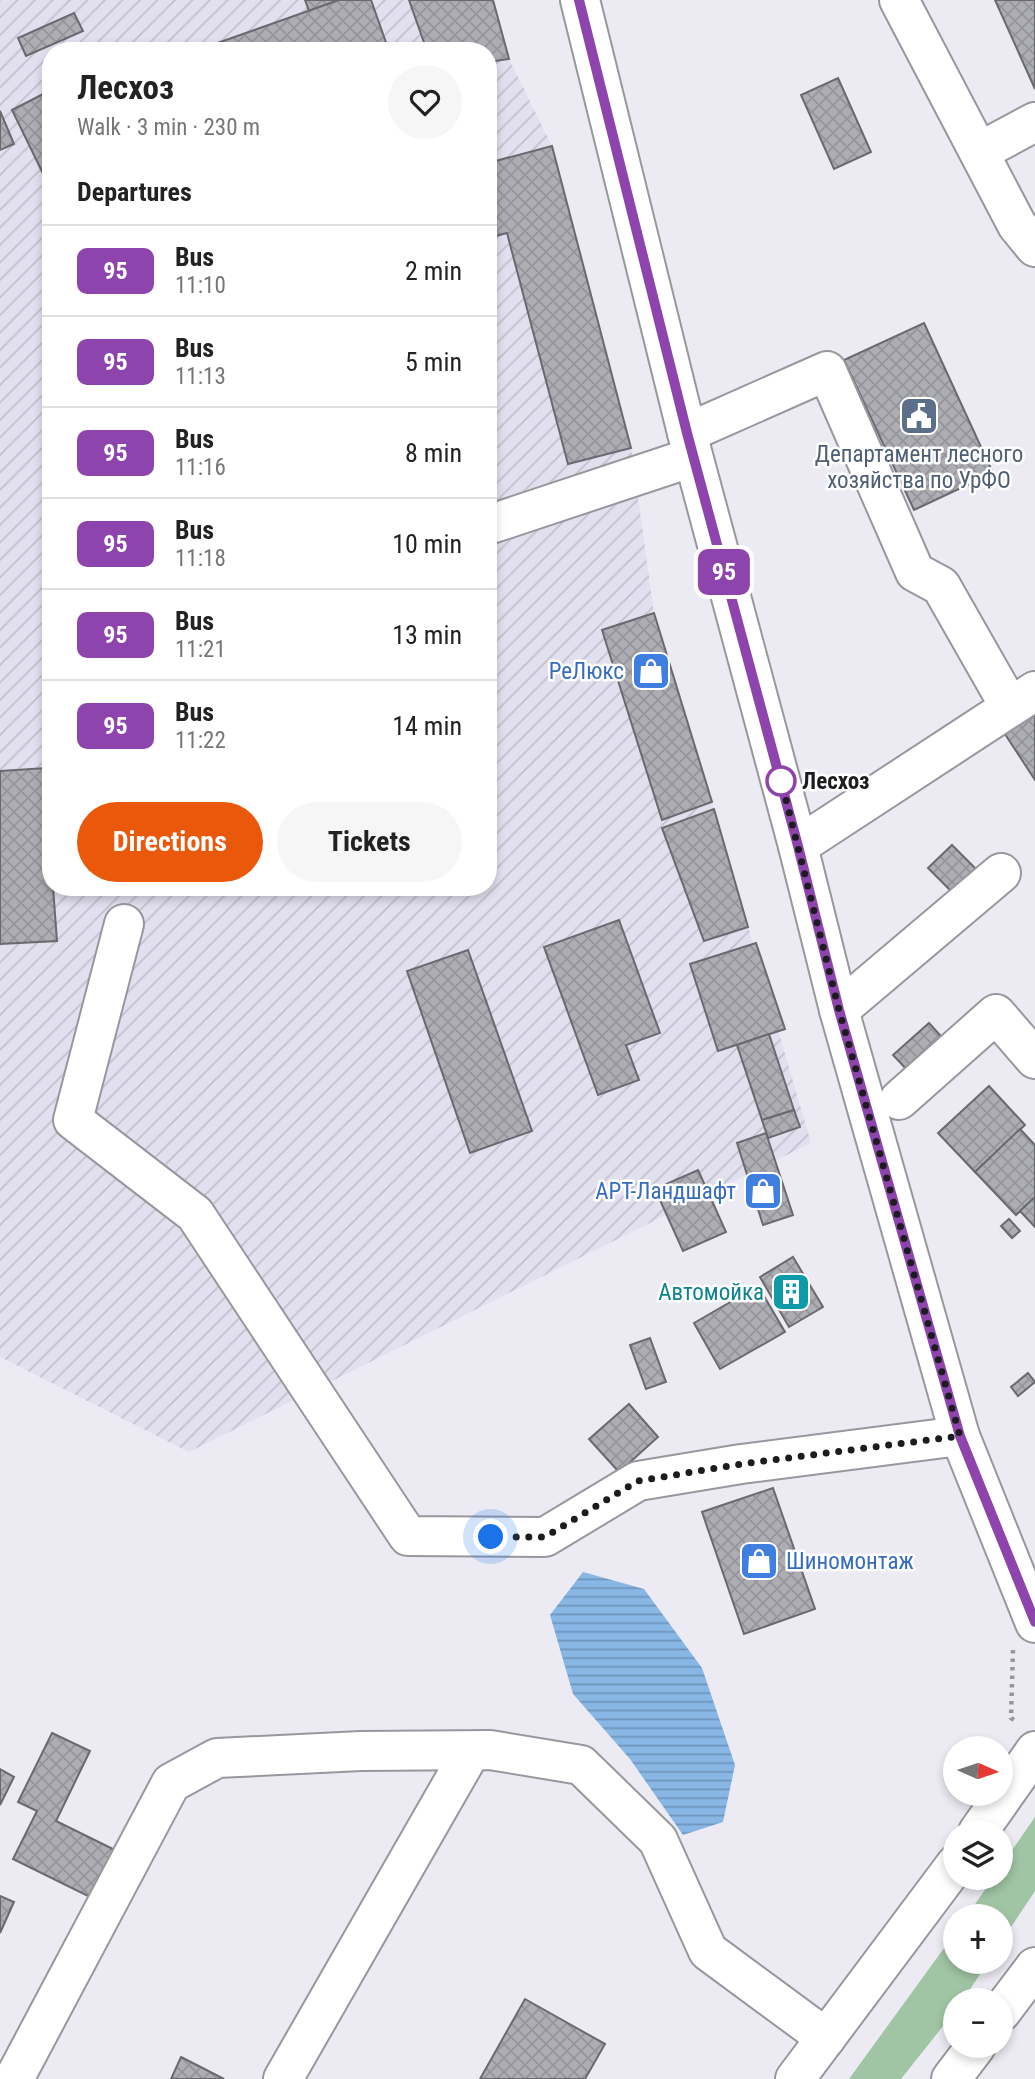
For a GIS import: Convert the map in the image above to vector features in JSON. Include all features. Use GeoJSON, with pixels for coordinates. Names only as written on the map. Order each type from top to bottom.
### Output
{"type":"FeatureCollection","features":[{"type":"Feature","properties":{"kind":"street"},"geometry":{"type":"LineString","coordinates":[[580,0],[690,445],[798,846],[839,1010],[960,1436],[1024,1636]]}},
{"type":"Feature","properties":{"kind":"street"},"geometry":{"type":"LineString","coordinates":[[908,3],[979,152],[1017,225],[1035,247]]}},
{"type":"Feature","properties":{"kind":"street"},"geometry":{"type":"LineString","coordinates":[[979,152],[1035,122]]}},
{"type":"Feature","properties":{"kind":"street"},"geometry":{"type":"LineString","coordinates":[[497,521],[690,445],[827,371],[915,572],[941,586],[1023,699],[798,846]]}},
{"type":"Feature","properties":{"kind":"street"},"geometry":{"type":"LineString","coordinates":[[839,1010],[1001,873]]}},
{"type":"Feature","properties":{"kind":"street"},"geometry":{"type":"LineString","coordinates":[[124,924],[73,1120],[195,1214],[408,1536],[545,1537],[638,1481],[741,1464],[960,1436]]}},
{"type":"Feature","properties":{"kind":"street"},"geometry":{"type":"LineString","coordinates":[[899,1100],[996,1014],[1035,1059]]}},
{"type":"Feature","properties":{"kind":"street"},"geometry":{"type":"LineString","coordinates":[[14,2079],[171,1783],[217,1758],[361,1751],[490,1750],[581,1765],[658,1840],[708,1951],[826,2038]]}},
{"type":"Feature","properties":{"kind":"street"},"geometry":{"type":"LineString","coordinates":[[283,2079],[471,1751]]}},
{"type":"Feature","properties":{"kind":"street"},"geometry":{"type":"LineString","coordinates":[[986,1820],[1035,1751]]}},
{"type":"Feature","properties":{"kind":"street"},"geometry":{"type":"LineString","coordinates":[[795,2079],[943,1881]]}},
{"type":"Feature","properties":{"kind":"street"},"geometry":{"type":"LineString","coordinates":[[1013,1996],[1035,1966]]}},
{"type":"Feature","properties":{"kind":"street"},"geometry":{"type":"LineString","coordinates":[[951,2079],[967,2058]]}},
{"type":"Feature","properties":{"kind":"path"},"geometry":{"type":"LineString","coordinates":[[1011,1718],[1024,1636]]}},
{"type":"Feature","properties":{"kind":"shaded area"},"geometry":{"type":"Polygon","coordinates":[[[0,0],[493,0],[509,59],[552,146],[631,448],[654,613],[811,1143],[189,1452],[0,1357],[0,0]]]}},
{"type":"Feature","properties":{"kind":"green space"},"geometry":{"type":"Polygon","coordinates":[[[1035,1817],[1035,1891],[1013,1924],[1013,1904],[975,1904],[985,1890],[1013,1890],[1013,1849],[1035,1817]]]}},
{"type":"Feature","properties":{"kind":"green space"},"geometry":{"type":"Polygon","coordinates":[[[943,1950],[943,1974],[980,1974],[971,1988],[943,1988],[943,2026],[901,2079],[849,2079],[943,1950]]]}},
{"type":"Feature","properties":{"kind":"water"},"geometry":{"type":"Polygon","coordinates":[[[583,1572],[644,1589],[702,1668],[735,1765],[723,1822],[683,1835],[630,1759],[573,1694],[550,1615],[583,1572]]]}},
{"type":"Feature","properties":{"kind":"building"},"geometry":{"type":"Polygon","coordinates":[[[305,0],[339,0],[309,11],[305,0]]]}},
{"type":"Feature","properties":{"kind":"building"},"geometry":{"type":"Polygon","coordinates":[[[339,0],[371,0],[386,42],[220,42],[339,0]]]}},
{"type":"Feature","properties":{"kind":"building"},"geometry":{"type":"Polygon","coordinates":[[[409,0],[493,0],[509,59],[497,61],[497,42],[424,42],[409,0]]]}},
{"type":"Feature","properties":{"kind":"building"},"geometry":{"type":"Polygon","coordinates":[[[995,0],[1035,0],[1035,89],[995,0]]]}},
{"type":"Feature","properties":{"kind":"building"},"geometry":{"type":"Polygon","coordinates":[[[74,13],[83,31],[58,42],[42,42],[42,49],[26,56],[18,38],[74,13]]]}},
{"type":"Feature","properties":{"kind":"building"},"geometry":{"type":"Polygon","coordinates":[[[838,78],[871,152],[834,169],[801,95],[838,78]]]}},
{"type":"Feature","properties":{"kind":"building"},"geometry":{"type":"Polygon","coordinates":[[[42,95],[42,172],[12,110],[42,95]]]}},
{"type":"Feature","properties":{"kind":"building"},"geometry":{"type":"Polygon","coordinates":[[[0,111],[14,144],[0,150],[0,111]]]}},
{"type":"Feature","properties":{"kind":"building"},"geometry":{"type":"Polygon","coordinates":[[[552,146],[631,448],[568,464],[507,233],[497,236],[497,161],[552,146]]]}},
{"type":"Feature","properties":{"kind":"building","name":"Департамент лесного хозяйства по УрФО"},"geometry":{"type":"Polygon","coordinates":[[[924,323],[993,473],[914,510],[844,360],[924,323]]]}},
{"type":"Feature","properties":{"kind":"building"},"geometry":{"type":"Polygon","coordinates":[[[654,613],[712,802],[662,820],[602,630],[654,613]]]}},
{"type":"Feature","properties":{"kind":"building"},"geometry":{"type":"Polygon","coordinates":[[[1035,710],[1035,780],[1003,731],[1035,710]]]}},
{"type":"Feature","properties":{"kind":"building"},"geometry":{"type":"Polygon","coordinates":[[[42,768],[42,896],[54,896],[57,941],[0,944],[0,771],[42,768]]]}},
{"type":"Feature","properties":{"kind":"building"},"geometry":{"type":"Polygon","coordinates":[[[714,809],[748,927],[704,941],[662,828],[714,809]]]}},
{"type":"Feature","properties":{"kind":"building"},"geometry":{"type":"Polygon","coordinates":[[[952,845],[982,875],[958,898],[928,868],[952,845]]]}},
{"type":"Feature","properties":{"kind":"building"},"geometry":{"type":"Polygon","coordinates":[[[619,920],[660,1033],[626,1045],[639,1080],[598,1095],[544,947],[619,920]]]}},
{"type":"Feature","properties":{"kind":"building"},"geometry":{"type":"Polygon","coordinates":[[[756,943],[785,1029],[718,1051],[690,964],[756,943]]]}},
{"type":"Feature","properties":{"kind":"building"},"geometry":{"type":"Polygon","coordinates":[[[468,950],[532,1131],[470,1153],[407,971],[468,950]]]}},
{"type":"Feature","properties":{"kind":"building"},"geometry":{"type":"Polygon","coordinates":[[[929,1023],[948,1044],[912,1075],[893,1055],[929,1023]]]}},
{"type":"Feature","properties":{"kind":"building"},"geometry":{"type":"Polygon","coordinates":[[[769,1034],[794,1110],[762,1120],[737,1045],[769,1034]]]}},
{"type":"Feature","properties":{"kind":"building"},"geometry":{"type":"Polygon","coordinates":[[[989,1086],[1025,1125],[975,1172],[938,1133],[989,1086]]]}},
{"type":"Feature","properties":{"kind":"building"},"geometry":{"type":"Polygon","coordinates":[[[794,1110],[800,1127],[768,1138],[762,1120],[794,1110]]]}},
{"type":"Feature","properties":{"kind":"building"},"geometry":{"type":"Polygon","coordinates":[[[1020,1129],[1035,1145],[1035,1197],[1016,1215],[975,1172],[1020,1129]]]}},
{"type":"Feature","properties":{"kind":"building"},"geometry":{"type":"Polygon","coordinates":[[[766,1133],[793,1215],[763,1225],[737,1143],[766,1133]]]}},
{"type":"Feature","properties":{"kind":"building"},"geometry":{"type":"Polygon","coordinates":[[[698,1170],[726,1232],[683,1251],[655,1189],[698,1170]]]}},
{"type":"Feature","properties":{"kind":"building"},"geometry":{"type":"Polygon","coordinates":[[[1035,1197],[1035,1227],[1020,1211],[1035,1197]]]}},
{"type":"Feature","properties":{"kind":"building"},"geometry":{"type":"Polygon","coordinates":[[[1009,1219],[1020,1231],[1012,1238],[1001,1226],[1009,1219]]]}},
{"type":"Feature","properties":{"kind":"building","name":"Автомойка"},"geometry":{"type":"Polygon","coordinates":[[[793,1257],[823,1307],[789,1327],[760,1277],[793,1257]]]}},
{"type":"Feature","properties":{"kind":"building"},"geometry":{"type":"Polygon","coordinates":[[[758,1286],[785,1332],[720,1369],[694,1323],[758,1286]]]}},
{"type":"Feature","properties":{"kind":"building"},"geometry":{"type":"Polygon","coordinates":[[[650,1338],[666,1382],[646,1389],[630,1345],[650,1338]]]}},
{"type":"Feature","properties":{"kind":"building"},"geometry":{"type":"Polygon","coordinates":[[[1028,1373],[1035,1382],[1018,1396],[1011,1387],[1028,1373]]]}},
{"type":"Feature","properties":{"kind":"building"},"geometry":{"type":"Polygon","coordinates":[[[629,1404],[658,1437],[619,1472],[589,1439],[629,1404]]]}},
{"type":"Feature","properties":{"kind":"building","name":"Шиномонтаж"},"geometry":{"type":"Polygon","coordinates":[[[773,1488],[815,1609],[744,1634],[702,1512],[773,1488]]]}},
{"type":"Feature","properties":{"kind":"building"},"geometry":{"type":"Polygon","coordinates":[[[52,1733],[90,1751],[56,1821],[117,1851],[94,1899],[13,1859],[37,1811],[18,1802],[52,1733]]]}},
{"type":"Feature","properties":{"kind":"building"},"geometry":{"type":"Polygon","coordinates":[[[0,1769],[14,1777],[0,1805],[0,1769]]]}},
{"type":"Feature","properties":{"kind":"building"},"geometry":{"type":"Polygon","coordinates":[[[0,1896],[14,1902],[0,1933],[0,1896]]]}},
{"type":"Feature","properties":{"kind":"building"},"geometry":{"type":"Polygon","coordinates":[[[525,1999],[605,2044],[585,2079],[480,2079],[525,1999]]]}},
{"type":"Feature","properties":{"kind":"building"},"geometry":{"type":"Polygon","coordinates":[[[181,2057],[224,2079],[171,2079],[181,2057]]]}},
{"type":"Feature","properties":{"kind":"bus line","name":"95"},"geometry":{"type":"LineString","coordinates":[[579,0],[687,433],[798,846],[839,1010],[960,1436],[1035,1622]]}},
{"type":"Feature","properties":{"kind":"place","name":"Департамент лесного хозяйства по УрФО"},"geometry":{"type":"Point","coordinates":[919,416]}},
{"type":"Feature","properties":{"kind":"place","name":"РеЛюкс"},"geometry":{"type":"Point","coordinates":[651,671]}},
{"type":"Feature","properties":{"kind":"place","name":"Лесхоз"},"geometry":{"type":"Point","coordinates":[781,781]}},
{"type":"Feature","properties":{"kind":"place","name":"АРТ-Ландшафт"},"geometry":{"type":"Point","coordinates":[763,1191]}},
{"type":"Feature","properties":{"kind":"place","name":"Автомойка"},"geometry":{"type":"Point","coordinates":[791,1292]}},
{"type":"Feature","properties":{"kind":"place","name":"Шиномонтаж"},"geometry":{"type":"Point","coordinates":[759,1561]}},
{"type":"Feature","properties":{"kind":"route"},"geometry":{"type":"LineString","coordinates":[[491,1537],[545,1537],[638,1481],[741,1464],[960,1436],[839,1010],[778,768],[781,781]]}}]}
